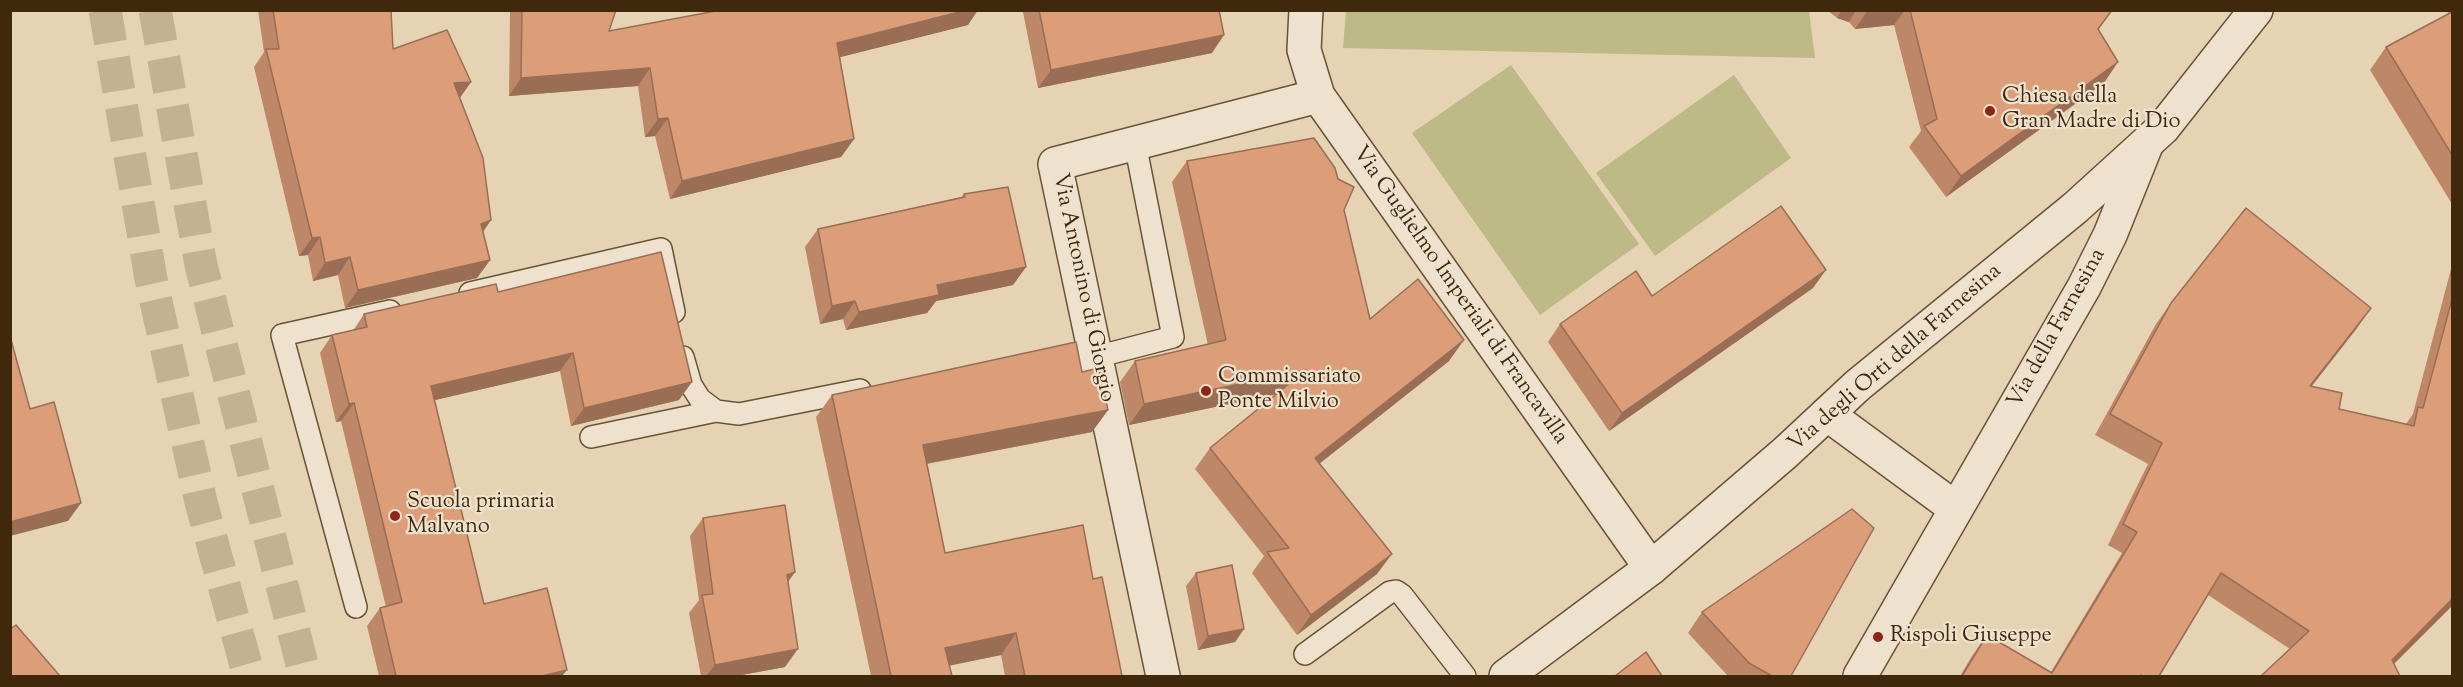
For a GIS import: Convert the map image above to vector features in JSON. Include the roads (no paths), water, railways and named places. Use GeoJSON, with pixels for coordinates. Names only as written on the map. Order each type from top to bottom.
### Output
{"type":"FeatureCollection","features":[{"type":"Feature","properties":{"kind":"street","name":"Via Guglielmo Imperiali di Francavilla"},"geometry":{"type":"LineString","coordinates":[[1306,10],[1304,50],[1318,96],[1651,568]]}},
{"type":"Feature","properties":{"kind":"street","name":"Via degli Orti della Farnesina"},"geometry":{"type":"LineString","coordinates":[[1506,676],[1651,568],[1858,385],[2075,208],[2147,143],[2192,94],[2254,12]]}},
{"type":"Feature","properties":{"kind":"street","name":"Via Antonino di Giorgio"},"geometry":{"type":"LineString","coordinates":[[1163,676],[1088,349],[1055,164],[1318,96]]}},
{"type":"Feature","properties":{"kind":"street","name":"Via della Farnesina"},"geometry":{"type":"LineString","coordinates":[[1860,676],[2084,287],[2110,235],[2147,143]]}},
{"type":"Feature","properties":{"kind":"street"},"geometry":{"type":"LineString","coordinates":[[1827,414],[1955,508]]}},
{"type":"Feature","properties":{"kind":"lane"},"geometry":{"type":"LineString","coordinates":[[1088,349],[1173,338],[1135,143]]}},
{"type":"Feature","properties":{"kind":"lane"},"geometry":{"type":"LineString","coordinates":[[454,296],[662,249],[691,385],[700,399],[716,411]]}},
{"type":"Feature","properties":{"kind":"lane"},"geometry":{"type":"LineString","coordinates":[[356,608],[282,335],[408,306]]}},
{"type":"Feature","properties":{"kind":"lane"},"geometry":{"type":"LineString","coordinates":[[591,437],[716,411],[740,414],[880,386]]}},
{"type":"Feature","properties":{"kind":"lane"},"geometry":{"type":"LineString","coordinates":[[1305,654],[1390,592],[1396,591],[1402,595],[1465,676]]}},
{"type":"Feature","properties":{"kind":"tunnel"},"geometry":{"type":"LineString","coordinates":[[105,10],[151,279],[201,502],[249,676]]}},
{"type":"Feature","properties":{"kind":"tunnel"},"geometry":{"type":"LineString","coordinates":[[155,10],[201,265],[305,676]]}},
{"type":"Feature","properties":{"kind":"place","name":"Chiesa della Gran Madre di Dio"},"geometry":{"type":"Point","coordinates":[1990,111]}},
{"type":"Feature","properties":{"kind":"place","name":"Commissariato Ponte Milvio"},"geometry":{"type":"Point","coordinates":[1206,391]}},
{"type":"Feature","properties":{"kind":"place","name":"Scuola primaria Malvano"},"geometry":{"type":"Point","coordinates":[395,516]}},
{"type":"Feature","properties":{"kind":"place","name":"Rispoli Giuseppe"},"geometry":{"type":"Point","coordinates":[1878,637]}}]}
